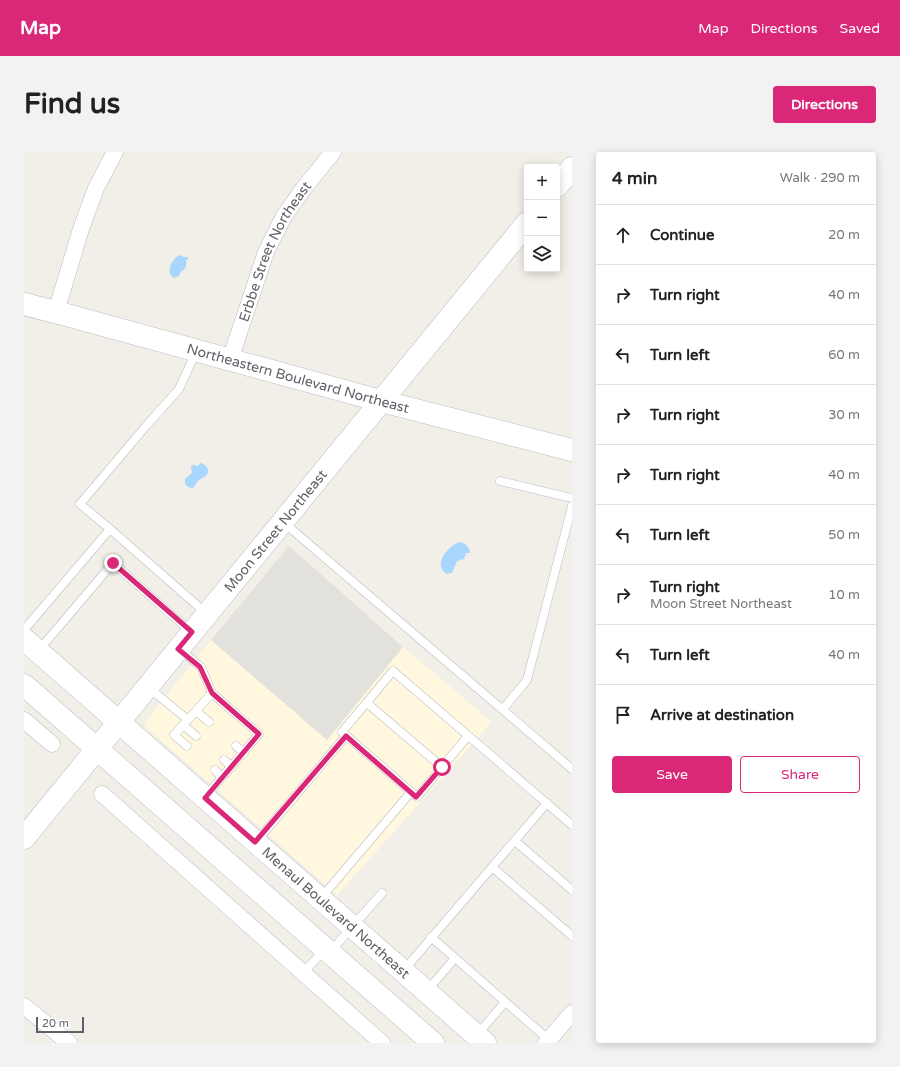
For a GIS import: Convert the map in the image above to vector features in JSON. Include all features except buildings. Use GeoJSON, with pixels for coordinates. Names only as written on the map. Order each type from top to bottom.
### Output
{"type":"FeatureCollection","features":[{"type":"Feature","properties":{"kind":"street"},"geometry":{"type":"LineString","coordinates":[[56,312],[81,228],[96,188],[115,152]]}},
{"type":"Feature","properties":{"kind":"street","name":"Erbbe Street Northeast"},"geometry":{"type":"LineString","coordinates":[[230,360],[266,252],[284,216],[333,152]]}},
{"type":"Feature","properties":{"kind":"street"},"geometry":{"type":"LineString","coordinates":[[560,182],[572,168]]}},
{"type":"Feature","properties":{"kind":"street","name":"Moon Street Northeast"},"geometry":{"type":"LineString","coordinates":[[24,838],[524,227]]}},
{"type":"Feature","properties":{"kind":"street","name":"Northeastern Boulevard Northeast"},"geometry":{"type":"LineString","coordinates":[[24,304],[381,402],[572,450]]}},
{"type":"Feature","properties":{"kind":"street","name":"Menaul Boulevard Northeast"},"geometry":{"type":"LineString","coordinates":[[31,645],[481,1039]]}},
{"type":"Feature","properties":{"kind":"street"},"geometry":{"type":"LineString","coordinates":[[24,685],[433,1043]]}},
{"type":"Feature","properties":{"kind":"street"},"geometry":{"type":"LineString","coordinates":[[24,720],[52,744]]}},
{"type":"Feature","properties":{"kind":"street"},"geometry":{"type":"LineString","coordinates":[[102,794],[382,1043]]}},
{"type":"Feature","properties":{"kind":"street"},"geometry":{"type":"LineString","coordinates":[[24,1006],[69,1043]]}},
{"type":"Feature","properties":{"kind":"street"},"geometry":{"type":"LineString","coordinates":[[548,1042],[572,1014]]}},
{"type":"Feature","properties":{"kind":"lane"},"geometry":{"type":"LineString","coordinates":[[197,351],[179,389],[80,504],[207,614]]}},
{"type":"Feature","properties":{"kind":"lane"},"geometry":{"type":"LineString","coordinates":[[500,481],[572,498]]}},
{"type":"Feature","properties":{"kind":"lane"},"geometry":{"type":"LineString","coordinates":[[502,709],[527,680],[572,506]]}},
{"type":"Feature","properties":{"kind":"lane"},"geometry":{"type":"LineString","coordinates":[[283,522],[572,769]]}},
{"type":"Feature","properties":{"kind":"lane"},"geometry":{"type":"LineString","coordinates":[[24,630],[110,530]]}},
{"type":"Feature","properties":{"kind":"lane"},"geometry":{"type":"LineString","coordinates":[[31,645],[113,563],[192,632]]}},
{"type":"Feature","properties":{"kind":"lane"},"geometry":{"type":"LineString","coordinates":[[178,649],[200,667],[212,693],[259,734],[205,798]]}},
{"type":"Feature","properties":{"kind":"lane"},"geometry":{"type":"LineString","coordinates":[[468,736],[416,797],[342,732],[393,671],[572,825]]}},
{"type":"Feature","properties":{"kind":"lane"},"geometry":{"type":"LineString","coordinates":[[148,686],[185,722],[196,736]]}},
{"type":"Feature","properties":{"kind":"lane"},"geometry":{"type":"LineString","coordinates":[[187,746],[174,735],[212,693]]}},
{"type":"Feature","properties":{"kind":"lane"},"geometry":{"type":"LineString","coordinates":[[367,702],[442,767]]}},
{"type":"Feature","properties":{"kind":"lane"},"geometry":{"type":"LineString","coordinates":[[196,711],[209,722]]}},
{"type":"Feature","properties":{"kind":"lane"},"geometry":{"type":"LineString","coordinates":[[255,842],[346,736]]}},
{"type":"Feature","properties":{"kind":"lane"},"geometry":{"type":"LineString","coordinates":[[236,746],[244,753]]}},
{"type":"Feature","properties":{"kind":"lane"},"geometry":{"type":"LineString","coordinates":[[224,760],[231,766]]}},
{"type":"Feature","properties":{"kind":"lane"},"geometry":{"type":"LineString","coordinates":[[215,770],[222,777]]}},
{"type":"Feature","properties":{"kind":"lane"},"geometry":{"type":"LineString","coordinates":[[320,899],[411,792]]}},
{"type":"Feature","properties":{"kind":"lane"},"geometry":{"type":"LineString","coordinates":[[402,971],[547,804]]}},
{"type":"Feature","properties":{"kind":"lane"},"geometry":{"type":"LineString","coordinates":[[515,841],[572,890]]}},
{"type":"Feature","properties":{"kind":"lane"},"geometry":{"type":"LineString","coordinates":[[492,867],[572,936]]}},
{"type":"Feature","properties":{"kind":"lane"},"geometry":{"type":"LineString","coordinates":[[302,973],[353,927],[382,893]]}},
{"type":"Feature","properties":{"kind":"lane"},"geometry":{"type":"LineString","coordinates":[[431,938],[505,1002],[548,1042]]}},
{"type":"Feature","properties":{"kind":"lane"},"geometry":{"type":"LineString","coordinates":[[427,992],[455,958]]}},
{"type":"Feature","properties":{"kind":"lane"},"geometry":{"type":"LineString","coordinates":[[481,1039],[505,1002]]}},
{"type":"Feature","properties":{"kind":"shaded area"},"geometry":{"type":"Polygon","coordinates":[[[289,546],[403,647],[327,740],[211,640],[289,546]]]}},
{"type":"Feature","properties":{"kind":"shaded area"},"geometry":{"type":"Polygon","coordinates":[[[211,640],[327,740],[403,647],[492,722],[337,895],[146,727],[145,722],[211,640]]]}},
{"type":"Feature","properties":{"kind":"water"},"geometry":{"type":"Polygon","coordinates":[[[180,255],[188,257],[188,259],[186,261],[185,268],[179,276],[174,278],[170,272],[171,265],[174,259],[180,255]]]}},
{"type":"Feature","properties":{"kind":"water"},"geometry":{"type":"Polygon","coordinates":[[[200,463],[207,467],[208,472],[206,476],[199,480],[193,488],[187,486],[185,479],[192,473],[192,465],[198,466],[200,463]]]}},
{"type":"Feature","properties":{"kind":"water"},"geometry":{"type":"Polygon","coordinates":[[[461,542],[467,546],[470,553],[466,553],[464,559],[457,561],[452,573],[447,574],[441,566],[441,561],[451,547],[461,542]]]}},
{"type":"Feature","properties":{"kind":"route"},"geometry":{"type":"LineString","coordinates":[[113,563],[192,632],[178,649],[200,667],[212,693],[259,734],[205,798],[255,842],[346,736],[416,797],[442,767]]}}]}
